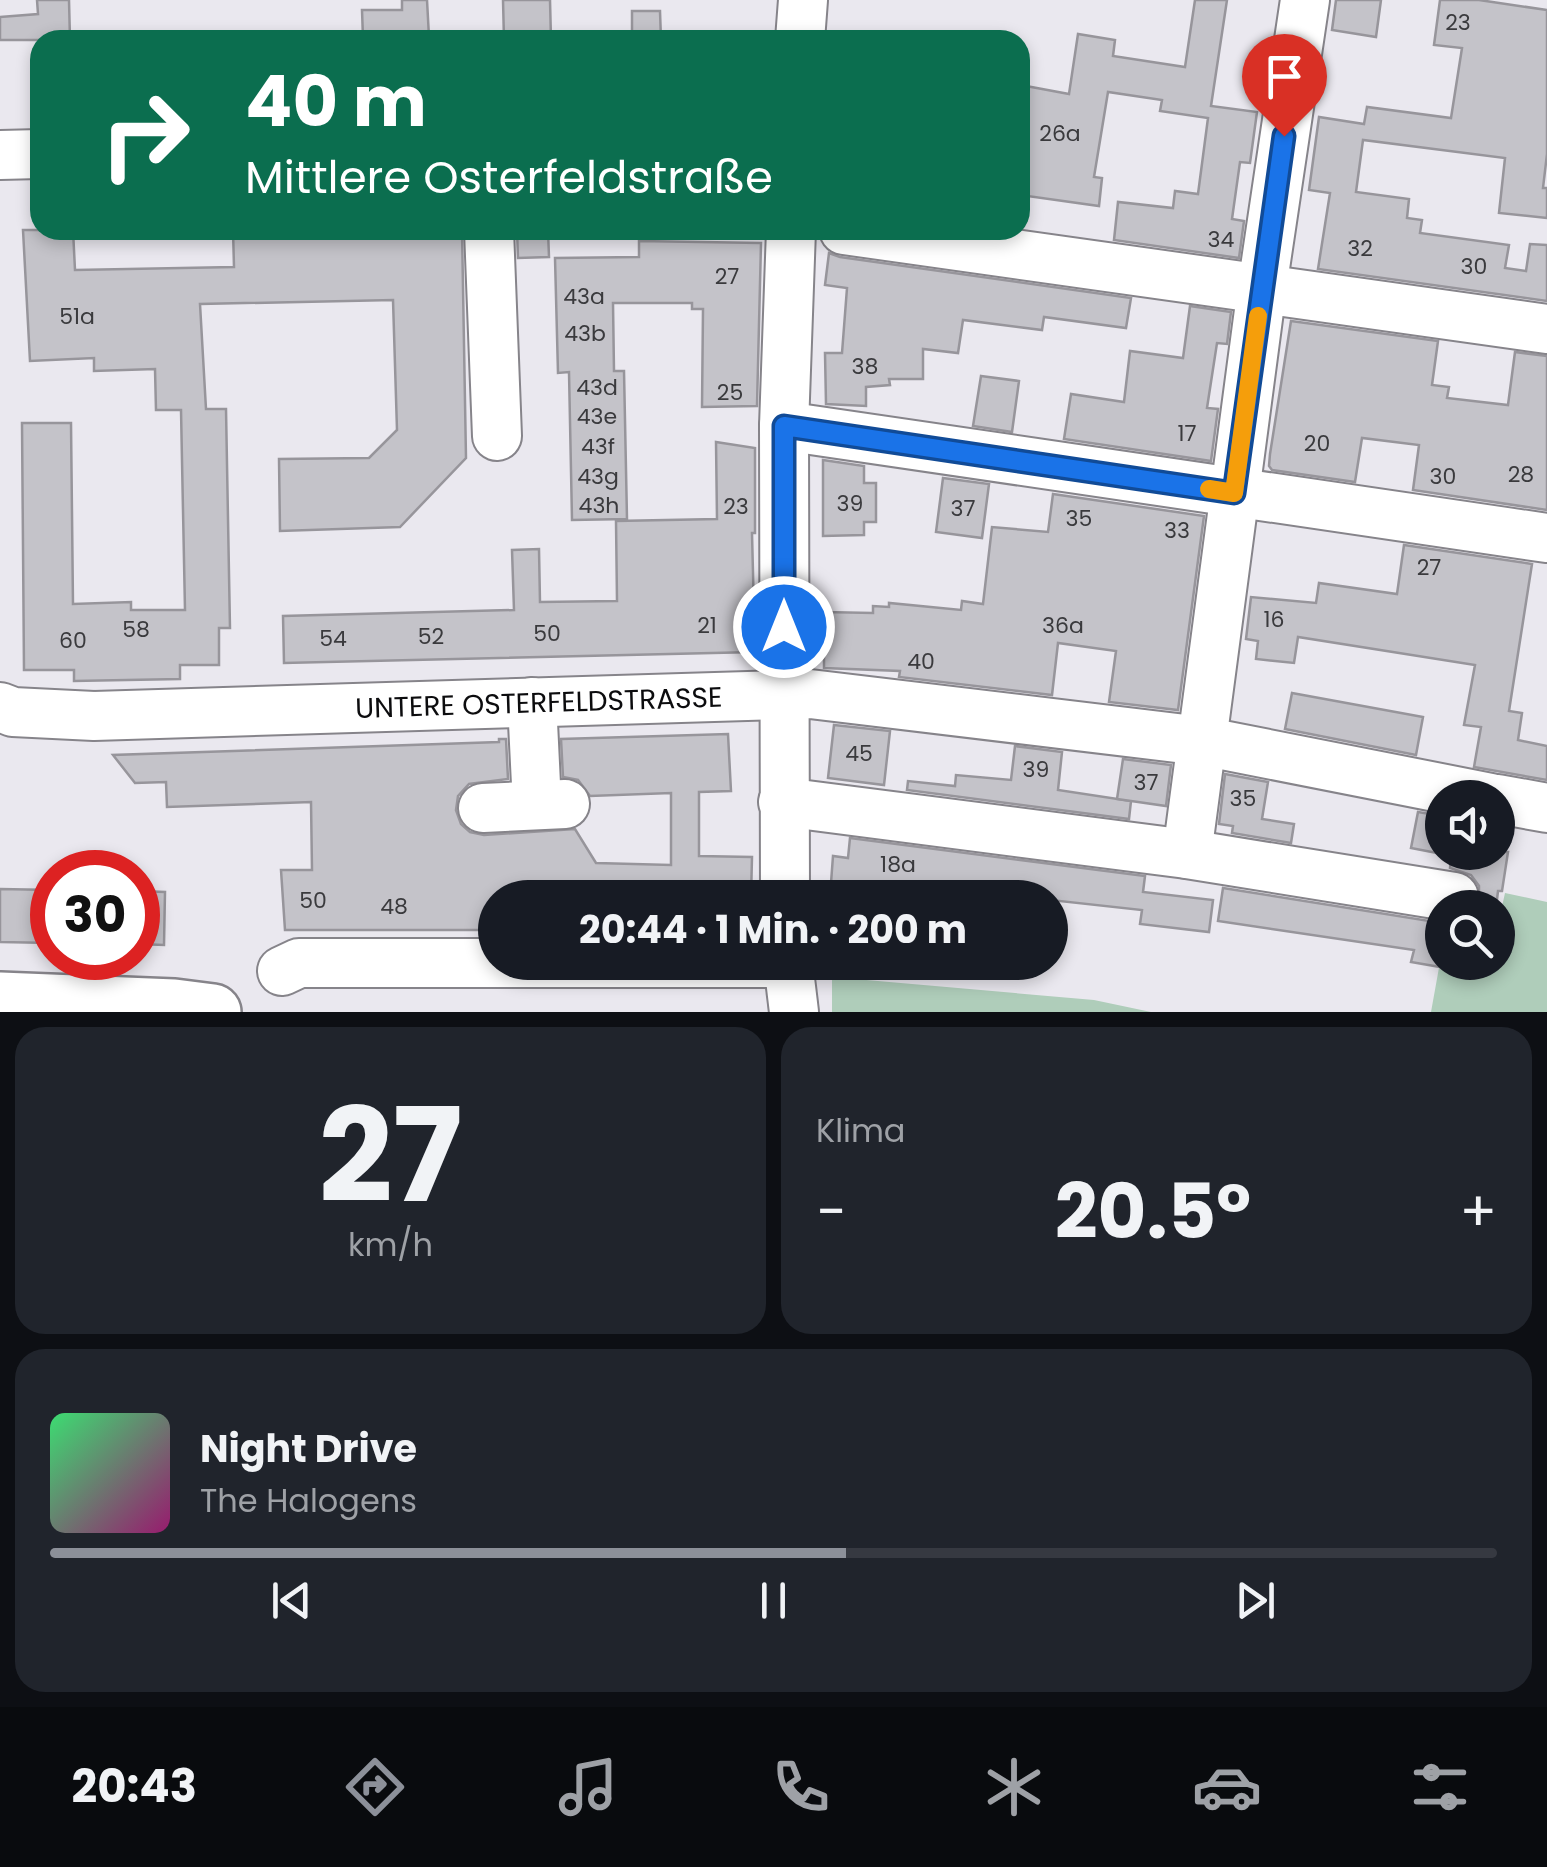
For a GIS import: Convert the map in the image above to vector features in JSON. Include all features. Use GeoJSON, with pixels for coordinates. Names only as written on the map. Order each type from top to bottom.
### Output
{"type":"FeatureCollection","features":[{"type":"Feature","properties":{"kind":"highway"},"geometry":{"type":"LineString","coordinates":[[0,1000],[174,1006],[213,1012]]}},
{"type":"Feature","properties":{"kind":"street"},"geometry":{"type":"LineString","coordinates":[[801,30],[803,0]]}},
{"type":"Feature","properties":{"kind":"street"},"geometry":{"type":"LineString","coordinates":[[1187,854],[1262,288],[1305,0]]}},
{"type":"Feature","properties":{"kind":"street"},"geometry":{"type":"LineString","coordinates":[[0,155],[30,154]]}},
{"type":"Feature","properties":{"kind":"street"},"geometry":{"type":"LineString","coordinates":[[490,240],[496,436]]}},
{"type":"Feature","properties":{"kind":"street"},"geometry":{"type":"LineString","coordinates":[[785,880],[784,426],[791,240]]}},
{"type":"Feature","properties":{"kind":"street"},"geometry":{"type":"LineString","coordinates":[[916,240],[1547,329]]}},
{"type":"Feature","properties":{"kind":"street"},"geometry":{"type":"LineString","coordinates":[[784,426],[1547,538]]}},
{"type":"Feature","properties":{"kind":"street","name":"UNTERE OSTERFELDSTRASSE"},"geometry":{"type":"LineString","coordinates":[[0,707],[13,712],[94,716],[783,694],[1202,741],[1425,785]]}},
{"type":"Feature","properties":{"kind":"street"},"geometry":{"type":"LineString","coordinates":[[483,808],[551,804],[532,702]]}},
{"type":"Feature","properties":{"kind":"street"},"geometry":{"type":"LineString","coordinates":[[783,802],[1187,854],[1425,892]]}},
{"type":"Feature","properties":{"kind":"street","name":"UNTERE OSTERFELDSTRASSE"},"geometry":{"type":"LineString","coordinates":[[1515,802],[1547,808]]}},
{"type":"Feature","properties":{"kind":"street"},"geometry":{"type":"LineString","coordinates":[[282,971],[299,963],[478,963]]}},
{"type":"Feature","properties":{"kind":"street"},"geometry":{"type":"LineString","coordinates":[[790,980],[794,1012]]}},
{"type":"Feature","properties":{"kind":"green space"},"geometry":{"type":"Polygon","coordinates":[[[1515,895],[1547,902],[1547,1012],[1431,1012],[1437,980],[1515,980],[1515,895]]]}},
{"type":"Feature","properties":{"kind":"green space"},"geometry":{"type":"Polygon","coordinates":[[[832,980],[866,980],[1094,1000],[1151,1012],[832,1012],[832,980]]]}},
{"type":"Feature","properties":{"kind":"building"},"geometry":{"type":"Polygon","coordinates":[[[37,0],[69,0],[70,30],[30,30],[30,40],[0,40],[0,17],[38,14],[37,0]]]}},
{"type":"Feature","properties":{"kind":"building"},"geometry":{"type":"Polygon","coordinates":[[[402,0],[427,0],[429,30],[363,30],[362,10],[402,10],[402,0]]]}},
{"type":"Feature","properties":{"kind":"building"},"geometry":{"type":"Polygon","coordinates":[[[503,0],[550,0],[551,30],[504,30],[503,0]]]}},
{"type":"Feature","properties":{"kind":"building"},"geometry":{"type":"Polygon","coordinates":[[[1195,0],[1227,0],[1211,106],[1257,112],[1250,163],[1240,162],[1232,219],[1244,221],[1239,258],[1114,240],[1118,202],[1173,208],[1175,191],[1198,194],[1208,118],[1160,111],[1162,100],[1108,92],[1094,177],[1102,178],[1099,206],[1030,196],[1030,87],[1069,94],[1078,34],[1115,40],[1113,56],[1185,67],[1195,0]]]}},
{"type":"Feature","properties":{"kind":"building"},"geometry":{"type":"Polygon","coordinates":[[[1336,0],[1381,0],[1376,37],[1332,30],[1336,0]]]}},
{"type":"Feature","properties":{"kind":"building"},"geometry":{"type":"Polygon","coordinates":[[[1440,0],[1479,0],[1547,10],[1547,154],[1543,188],[1547,188],[1547,218],[1499,213],[1505,158],[1363,140],[1356,192],[1409,199],[1407,218],[1422,220],[1420,233],[1509,245],[1505,268],[1526,271],[1530,244],[1547,245],[1547,301],[1318,269],[1330,193],[1309,190],[1319,117],[1364,124],[1367,107],[1451,118],[1462,48],[1434,45],[1440,0]]]}},
{"type":"Feature","properties":{"kind":"building"},"geometry":{"type":"Polygon","coordinates":[[[632,11],[660,11],[661,30],[632,30],[632,11]]]}},
{"type":"Feature","properties":{"kind":"building"},"geometry":{"type":"Polygon","coordinates":[[[23,230],[30,230],[30,240],[74,240],[75,270],[234,267],[233,240],[462,240],[466,458],[400,527],[280,531],[279,459],[369,458],[397,430],[393,300],[200,304],[206,409],[226,409],[230,628],[219,628],[219,665],[180,665],[180,679],[74,681],[74,670],[24,670],[22,423],[71,423],[73,604],[131,602],[131,610],[185,610],[181,410],[156,410],[155,369],[94,371],[94,358],[30,361],[23,230]]]}},
{"type":"Feature","properties":{"kind":"building"},"geometry":{"type":"Polygon","coordinates":[[[517,240],[548,240],[549,257],[518,258],[517,240]]]}},
{"type":"Feature","properties":{"kind":"building"},"geometry":{"type":"Polygon","coordinates":[[[639,241],[761,243],[757,406],[702,407],[703,309],[692,309],[692,303],[613,303],[614,371],[624,371],[627,519],[572,520],[569,372],[558,373],[555,258],[639,257],[639,241]]]}},
{"type":"Feature","properties":{"kind":"building"},"geometry":{"type":"Polygon","coordinates":[[[829,253],[1131,298],[1126,328],[1044,317],[1042,330],[963,320],[958,353],[923,349],[923,379],[889,379],[890,385],[866,387],[866,406],[826,404],[825,353],[842,353],[847,288],[825,285],[829,253]]]}},
{"type":"Feature","properties":{"kind":"building"},"geometry":{"type":"Polygon","coordinates":[[[1190,306],[1231,312],[1227,344],[1217,343],[1207,408],[1218,409],[1211,461],[1064,439],[1071,394],[1124,402],[1130,351],[1183,358],[1190,306]]]}},
{"type":"Feature","properties":{"kind":"building"},"geometry":{"type":"Polygon","coordinates":[[[1291,321],[1438,341],[1432,385],[1449,387],[1447,398],[1508,405],[1515,352],[1547,356],[1547,510],[1413,490],[1419,445],[1362,438],[1355,482],[1272,470],[1270,454],[1291,321]]]}},
{"type":"Feature","properties":{"kind":"building"},"geometry":{"type":"Polygon","coordinates":[[[981,376],[1019,381],[1012,432],[973,426],[981,376]]]}},
{"type":"Feature","properties":{"kind":"building"},"geometry":{"type":"Polygon","coordinates":[[[716,442],[755,448],[755,652],[284,663],[283,616],[514,610],[512,550],[539,549],[540,602],[617,601],[616,521],[717,519],[716,442]]]}},
{"type":"Feature","properties":{"kind":"building"},"geometry":{"type":"Polygon","coordinates":[[[823,460],[864,466],[864,483],[876,483],[876,522],[864,522],[864,535],[823,536],[823,460]]]}},
{"type":"Feature","properties":{"kind":"building"},"geometry":{"type":"Polygon","coordinates":[[[943,478],[989,484],[982,538],[936,532],[943,478]]]}},
{"type":"Feature","properties":{"kind":"building"},"geometry":{"type":"Polygon","coordinates":[[[1053,494],[1204,516],[1178,710],[1109,702],[1116,651],[1058,643],[1052,695],[899,677],[900,671],[824,668],[824,612],[873,613],[873,606],[889,607],[889,603],[961,610],[962,601],[983,604],[992,527],[1048,532],[1053,494]]]}},
{"type":"Feature","properties":{"kind":"building"},"geometry":{"type":"Polygon","coordinates":[[[1404,545],[1532,564],[1509,711],[1522,713],[1518,740],[1547,746],[1547,780],[1474,767],[1481,727],[1464,725],[1475,665],[1298,637],[1294,663],[1256,659],[1258,641],[1246,639],[1251,597],[1316,603],[1319,583],[1397,594],[1404,545]]]}},
{"type":"Feature","properties":{"kind":"building"},"geometry":{"type":"Polygon","coordinates":[[[1292,693],[1423,717],[1416,755],[1285,729],[1292,693]]]}},
{"type":"Feature","properties":{"kind":"building"},"geometry":{"type":"Polygon","coordinates":[[[834,725],[890,731],[884,785],[828,778],[834,725]]]}},
{"type":"Feature","properties":{"kind":"building"},"geometry":{"type":"Polygon","coordinates":[[[728,734],[731,791],[699,792],[699,856],[752,857],[751,880],[478,880],[478,930],[285,930],[281,870],[312,870],[311,802],[167,807],[166,782],[135,783],[113,755],[506,739],[508,779],[469,784],[458,796],[456,810],[461,824],[470,832],[484,835],[575,829],[596,863],[671,865],[671,793],[590,796],[578,780],[563,777],[561,739],[728,734]]]}},
{"type":"Feature","properties":{"kind":"building"},"geometry":{"type":"Polygon","coordinates":[[[1015,746],[1062,752],[1058,790],[1131,801],[1129,819],[907,790],[908,781],[955,786],[956,775],[1011,780],[1015,746]]]}},
{"type":"Feature","properties":{"kind":"building"},"geometry":{"type":"Polygon","coordinates":[[[1123,759],[1171,765],[1166,806],[1117,799],[1123,759]]]}},
{"type":"Feature","properties":{"kind":"building"},"geometry":{"type":"Polygon","coordinates":[[[1225,774],[1268,782],[1262,819],[1294,824],[1291,843],[1232,833],[1233,826],[1219,824],[1225,774]]]}},
{"type":"Feature","properties":{"kind":"building"},"geometry":{"type":"Polygon","coordinates":[[[1418,812],[1425,813],[1425,851],[1411,848],[1418,812]]]}},
{"type":"Feature","properties":{"kind":"building"},"geometry":{"type":"Polygon","coordinates":[[[850,838],[1145,876],[1143,892],[1213,900],[1209,932],[1140,924],[1142,910],[1068,902],[1068,880],[831,880],[833,856],[848,858],[850,838]]]}},
{"type":"Feature","properties":{"kind":"building"},"geometry":{"type":"Polygon","coordinates":[[[1456,870],[1505,870],[1502,890],[1479,890],[1471,875],[1456,870]]]}},
{"type":"Feature","properties":{"kind":"building"},"geometry":{"type":"Polygon","coordinates":[[[1223,888],[1425,920],[1425,964],[1411,962],[1414,950],[1218,921],[1223,888]]]}},
{"type":"Feature","properties":{"kind":"building"},"geometry":{"type":"Polygon","coordinates":[[[0,889],[30,890],[30,943],[0,942],[0,889]]]}},
{"type":"Feature","properties":{"kind":"building"},"geometry":{"type":"Polygon","coordinates":[[[160,892],[165,892],[164,945],[160,945],[160,892]]]}},
{"type":"Feature","properties":{"kind":"slow traffic"},"geometry":{"type":"LineString","coordinates":[[1209,489],[1234,493],[1258,316]]}},
{"type":"Feature","properties":{"kind":"route"},"geometry":{"type":"LineString","coordinates":[[784,627],[784,426],[1234,493],[1284,136]]}}]}
